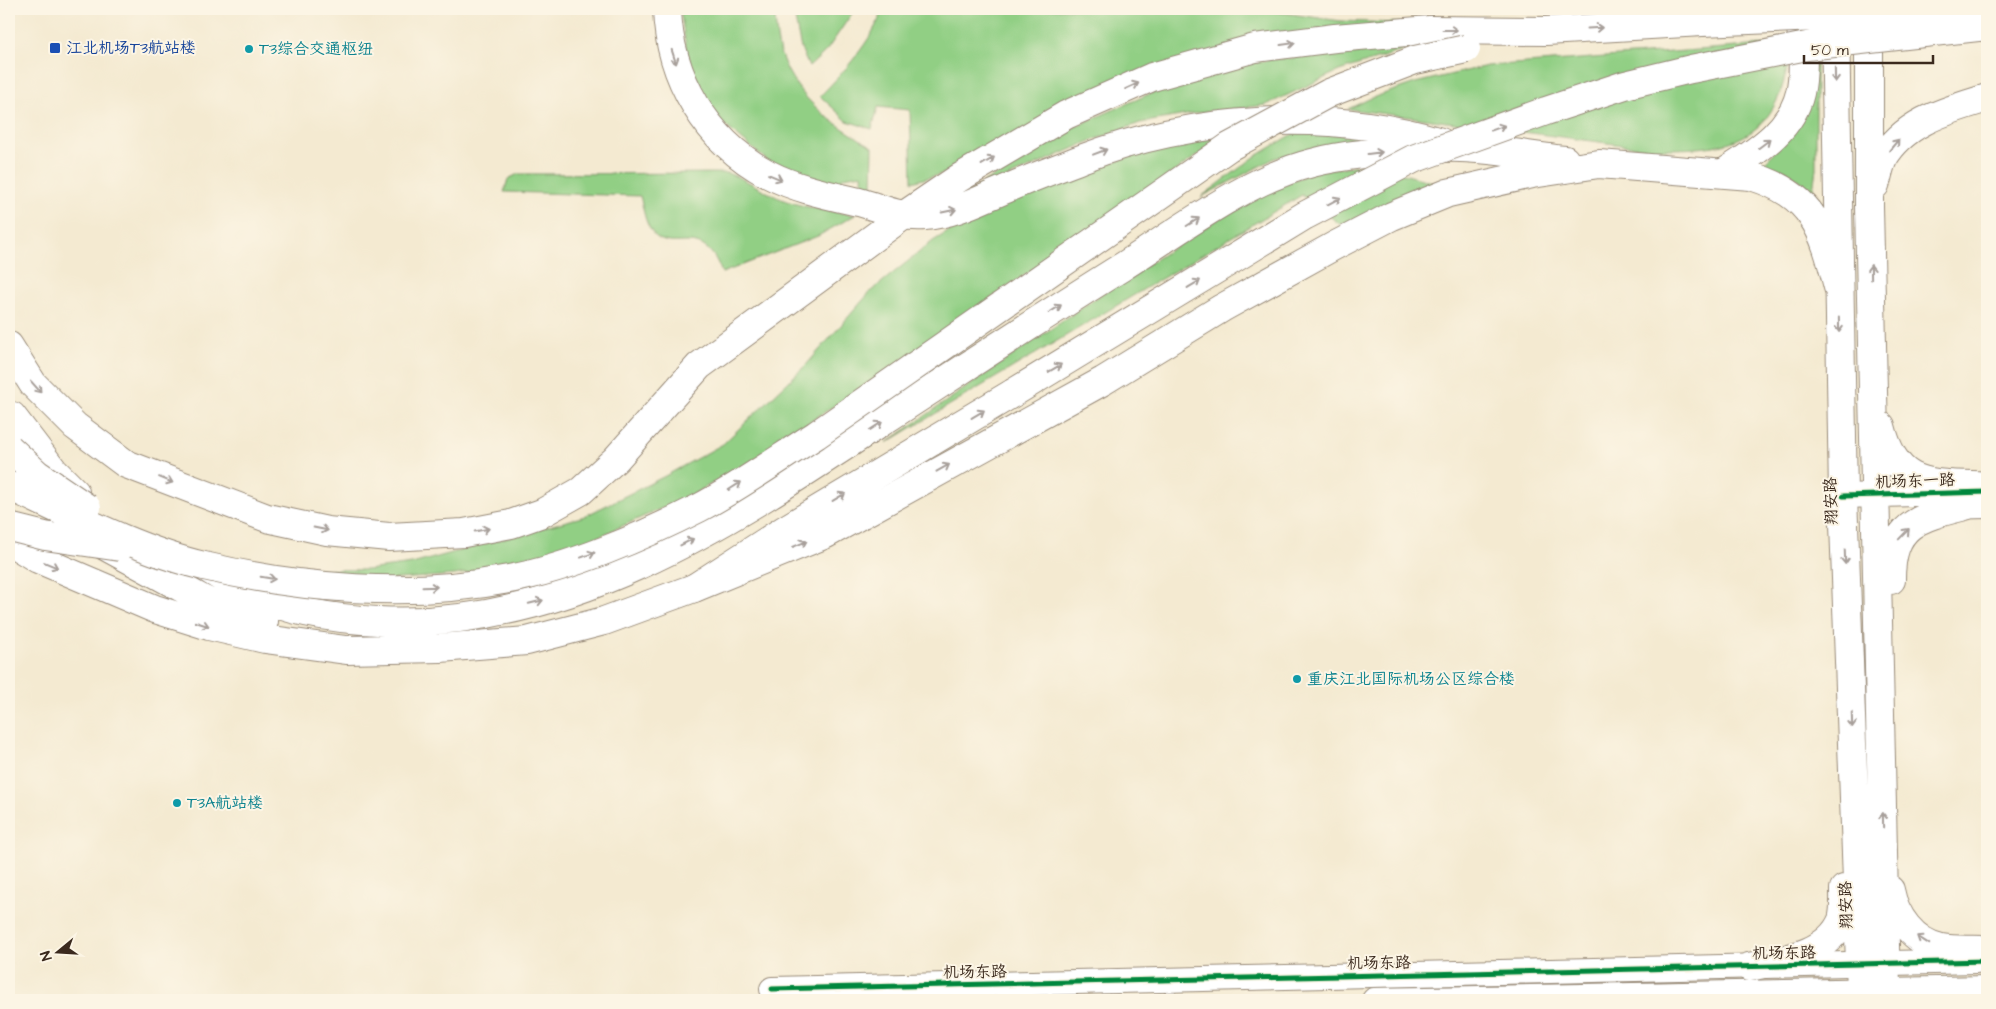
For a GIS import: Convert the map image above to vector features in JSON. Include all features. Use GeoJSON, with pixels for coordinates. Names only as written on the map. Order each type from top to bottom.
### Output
{"type":"FeatureCollection","features":[{"type":"Feature","properties":{"kind":"main road"},"geometry":{"type":"LineString","coordinates":[[667,9],[671,48],[682,82],[699,112],[732,150],[768,174],[816,193],[861,203],[903,216],[927,216],[964,208],[1006,189],[1110,148],[1228,124],[1323,120],[1405,131],[1458,147],[1598,164],[1724,172],[1751,176],[1772,182],[1792,194],[1808,209],[1820,226],[1838,287]]}},
{"type":"Feature","properties":{"kind":"main road"},"geometry":{"type":"LineString","coordinates":[[1724,172],[1772,138],[1785,125],[1796,107],[1802,79],[1801,9]]}},
{"type":"Feature","properties":{"kind":"main road","name":"翔安路"},"geometry":{"type":"LineString","coordinates":[[1834,9],[1843,502],[1854,789],[1873,964],[1874,991]]}},
{"type":"Feature","properties":{"kind":"main road","name":"翔安路"},"geometry":{"type":"LineString","coordinates":[[1869,9],[1869,206],[1884,863],[1873,964]]}},
{"type":"Feature","properties":{"kind":"main road"},"geometry":{"type":"LineString","coordinates":[[9,346],[33,384],[74,426],[126,464],[266,518],[327,531],[389,537],[464,533],[511,524],[542,513],[580,491],[616,459],[700,366],[903,216],[959,178],[1066,114],[1152,77],[1255,48],[1335,38],[1430,30],[1546,31],[1702,22],[1987,10]]}},
{"type":"Feature","properties":{"kind":"main road"},"geometry":{"type":"LineString","coordinates":[[694,588],[784,530],[1304,216],[1413,159],[1625,85],[1691,69],[1807,46],[1987,26]]}},
{"type":"Feature","properties":{"kind":"main road"},"geometry":{"type":"LineString","coordinates":[[9,486],[152,549],[203,566],[275,579],[349,587],[458,586],[510,579],[544,570],[612,546],[700,507],[816,435],[1229,147],[1329,93],[1415,60],[1546,31]]}},
{"type":"Feature","properties":{"kind":"main road"},"geometry":{"type":"LineString","coordinates":[[1869,206],[1883,161],[1893,145],[1919,124],[1935,115],[1987,98]]}},
{"type":"Feature","properties":{"kind":"main road"},"geometry":{"type":"LineString","coordinates":[[203,566],[256,596],[300,611],[346,619],[393,622],[443,620],[497,611],[557,597],[643,565],[709,531],[780,490],[1051,312],[1216,208],[1263,182],[1312,163],[1378,153],[1458,147]]}},
{"type":"Feature","properties":{"kind":"main road"},"geometry":{"type":"LineString","coordinates":[[9,541],[46,563],[155,608],[201,624],[265,639],[346,650],[440,648],[527,641],[604,621],[694,588],[826,534],[1103,381],[1222,308],[1392,216],[1448,192],[1532,174],[1598,164]]}},
{"type":"Feature","properties":{"kind":"main road"},"geometry":{"type":"LineString","coordinates":[[1874,398],[1886,444],[1896,462],[1906,474],[1924,483],[1936,485],[1987,486]]}},
{"type":"Feature","properties":{"kind":"main road"},"geometry":{"type":"LineString","coordinates":[[12,416],[54,471],[100,518],[167,570],[234,614]]}},
{"type":"Feature","properties":{"kind":"main road"},"geometry":{"type":"LineString","coordinates":[[9,448],[37,474],[152,549]]}},
{"type":"Feature","properties":{"kind":"main road"},"geometry":{"type":"LineString","coordinates":[[9,462],[48,509],[98,543],[138,566],[234,614],[274,623],[383,633],[451,632],[522,624],[605,607],[665,598]]}},
{"type":"Feature","properties":{"kind":"main road"},"geometry":{"type":"LineString","coordinates":[[1880,665],[1891,612],[1891,563],[1893,549],[1898,540],[1906,530],[1930,516],[1980,501]]}},
{"type":"Feature","properties":{"kind":"main road"},"geometry":{"type":"LineString","coordinates":[[9,527],[46,536],[152,549]]}},
{"type":"Feature","properties":{"kind":"main road"},"geometry":{"type":"LineString","coordinates":[[1749,967],[1808,952],[1830,938],[1838,928],[1844,906],[1844,829],[1854,789]]}},
{"type":"Feature","properties":{"kind":"main road"},"geometry":{"type":"LineString","coordinates":[[1884,863],[1896,911],[1918,937],[1929,945],[1943,948],[1987,950]]}},
{"type":"Feature","properties":{"kind":"street","name":"机场东一路"},"geometry":{"type":"LineString","coordinates":[[1843,502],[1980,501]]}},
{"type":"Feature","properties":{"kind":"street","name":"机场东路"},"geometry":{"type":"LineString","coordinates":[[772,989],[1987,961]]}},
{"type":"Feature","properties":{"kind":"street"},"geometry":{"type":"LineString","coordinates":[[1374,1000],[1987,988]]}},
{"type":"Feature","properties":{"kind":"green space"},"geometry":{"type":"Polygon","coordinates":[[[680,9],[774,9],[779,50],[788,71],[797,85],[807,98],[830,119],[873,147],[872,190],[863,192],[862,174],[843,177],[838,190],[774,166],[722,123],[702,93],[687,53],[680,9]]]}},
{"type":"Feature","properties":{"kind":"green space"},"geometry":{"type":"Polygon","coordinates":[[[793,9],[855,9],[827,50],[809,67],[801,49],[793,9]]]}},
{"type":"Feature","properties":{"kind":"green space"},"geometry":{"type":"Polygon","coordinates":[[[883,9],[1255,9],[1341,21],[1422,24],[1264,38],[950,172],[912,182],[910,110],[878,107],[872,129],[847,121],[820,96],[848,66],[865,44],[883,9]]]}},
{"type":"Feature","properties":{"kind":"green space"},"geometry":{"type":"Polygon","coordinates":[[[1816,9],[1816,169],[1813,190],[1785,170],[1763,164],[1775,152],[1816,9]]]}},
{"type":"Feature","properties":{"kind":"green space"},"geometry":{"type":"Polygon","coordinates":[[[1790,43],[1788,64],[1783,84],[1774,106],[1763,122],[1749,134],[1714,146],[1653,149],[1348,109],[1369,99],[1415,83],[1487,66],[1790,43]]]}},
{"type":"Feature","properties":{"kind":"green space"},"geometry":{"type":"Polygon","coordinates":[[[1411,48],[1339,71],[1266,105],[1197,113],[1140,123],[1088,142],[955,201],[1067,130],[1147,95],[1223,69],[1268,60],[1411,48]]]}},
{"type":"Feature","properties":{"kind":"green space"},"geometry":{"type":"Polygon","coordinates":[[[1300,130],[1389,140],[1321,147],[1275,158],[1201,197],[1253,158],[1300,130]]]}},
{"type":"Feature","properties":{"kind":"green space"},"geometry":{"type":"Polygon","coordinates":[[[1227,135],[886,371],[753,460],[692,495],[575,547],[502,567],[455,575],[370,581],[303,569],[367,570],[412,564],[585,516],[665,476],[723,444],[807,364],[871,291],[933,241],[966,221],[1071,176],[1145,152],[1227,135]]]}},
{"type":"Feature","properties":{"kind":"green space"},"geometry":{"type":"Polygon","coordinates":[[[1367,164],[1436,183],[1341,225],[1302,195],[886,443],[1103,293],[1248,200],[1315,171],[1367,164]]]}},
{"type":"Feature","properties":{"kind":"green space"},"geometry":{"type":"Polygon","coordinates":[[[727,173],[741,178],[772,195],[797,204],[855,215],[818,236],[722,273],[713,255],[705,247],[691,242],[668,242],[654,235],[646,220],[640,196],[504,192],[508,179],[518,174],[727,173]]]}},
{"type":"Feature","properties":{"kind":"cycle path"},"geometry":{"type":"LineString","coordinates":[[1843,496],[1987,492]]}},
{"type":"Feature","properties":{"kind":"cycle path"},"geometry":{"type":"LineString","coordinates":[[772,989],[1987,961]]}},
{"type":"Feature","properties":{"kind":"place","name":"江北机场T3航站楼"},"geometry":{"type":"Point","coordinates":[55,48]}},
{"type":"Feature","properties":{"kind":"place","name":"T3综合交通枢纽"},"geometry":{"type":"Point","coordinates":[249,49]}},
{"type":"Feature","properties":{"kind":"place","name":"重庆江北国际机场公区综合楼"},"geometry":{"type":"Point","coordinates":[1297,679]}},
{"type":"Feature","properties":{"kind":"place","name":"T3A航站楼"},"geometry":{"type":"Point","coordinates":[177,803]}}]}
